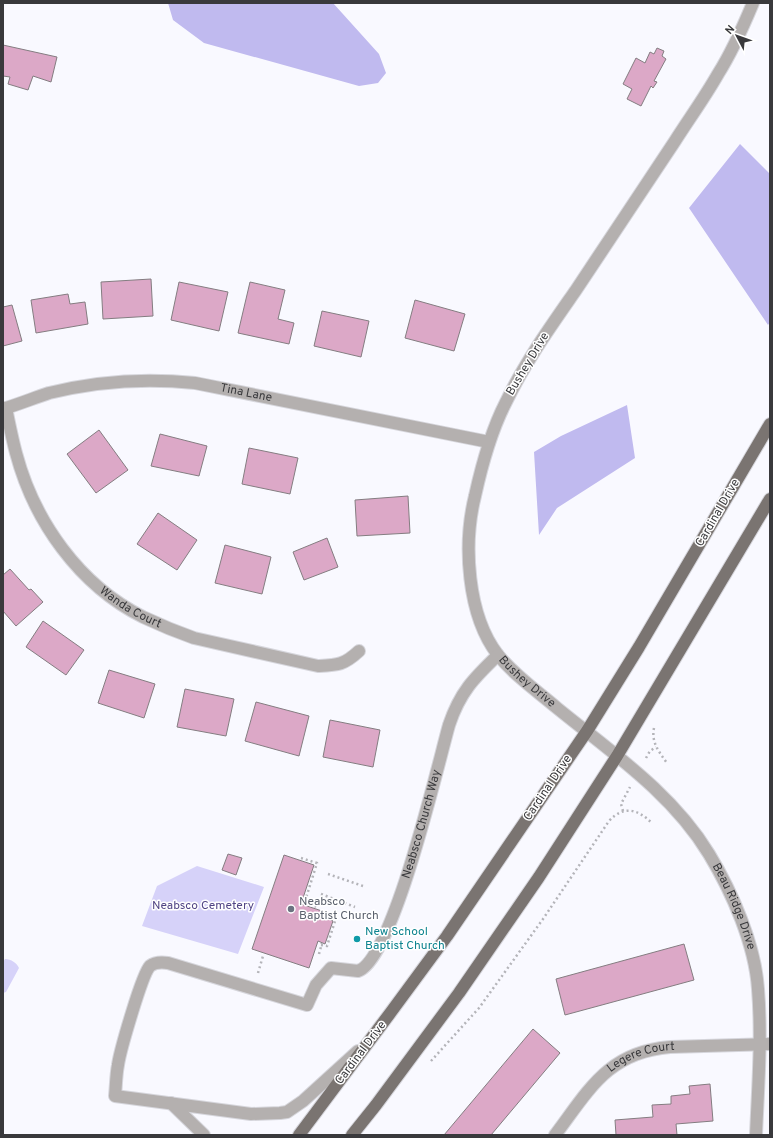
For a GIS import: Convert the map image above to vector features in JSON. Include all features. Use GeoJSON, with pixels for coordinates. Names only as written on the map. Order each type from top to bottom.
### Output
{"type":"FeatureCollection","features":[{"type":"Feature","properties":{"kind":"main road","name":"Cardinal Drive"},"geometry":{"type":"LineString","coordinates":[[299,1135],[447,936],[587,731],[640,647],[770,424]]}},
{"type":"Feature","properties":{"kind":"main road"},"geometry":{"type":"LineString","coordinates":[[352,1135],[376,1105],[459,992],[539,877],[617,756],[770,499]]}},
{"type":"Feature","properties":{"kind":"street","name":"Bushey Drive"},"geometry":{"type":"LineString","coordinates":[[587,731],[525,682],[498,655],[484,632],[476,609],[470,569],[469,534],[474,498],[489,442],[505,402],[526,363],[719,73],[753,3]]}},
{"type":"Feature","properties":{"kind":"street","name":"Tina Lane"},"geometry":{"type":"LineString","coordinates":[[5,409],[49,394],[92,385],[135,381],[178,381],[203,384],[489,442]]}},
{"type":"Feature","properties":{"kind":"street","name":"Wanda Court"},"geometry":{"type":"LineString","coordinates":[[5,409],[16,453],[28,489],[45,523],[62,549],[76,565],[85,575],[112,598],[142,616],[187,635],[318,666],[337,665],[349,660],[359,651]]}},
{"type":"Feature","properties":{"kind":"street","name":"Neabsco Church Way"},"geometry":{"type":"LineString","coordinates":[[171,1103],[115,1096],[119,1058],[145,975],[150,966],[158,962],[168,963],[307,1005],[316,985],[331,968],[354,971],[362,970],[377,951],[396,909],[411,866],[456,704],[472,680],[498,655]]}},
{"type":"Feature","properties":{"kind":"street","name":"Beau Ridge Drive"},"geometry":{"type":"LineString","coordinates":[[587,731],[656,788],[684,818],[708,851],[728,887],[743,924],[754,964],[765,1044],[756,1135]]}},
{"type":"Feature","properties":{"kind":"street"},"geometry":{"type":"LineString","coordinates":[[171,1103],[251,1114],[273,1114],[287,1112],[303,1101],[371,1039]]}},
{"type":"Feature","properties":{"kind":"street","name":"Legere Court"},"geometry":{"type":"LineString","coordinates":[[555,1135],[596,1081],[612,1066],[636,1054],[670,1046],[765,1044]]}},
{"type":"Feature","properties":{"kind":"street"},"geometry":{"type":"LineString","coordinates":[[171,1103],[204,1135]]}},
{"type":"Feature","properties":{"kind":"path"},"geometry":{"type":"LineString","coordinates":[[650,751],[656,747],[667,763]]}},
{"type":"Feature","properties":{"kind":"path"},"geometry":{"type":"LineString","coordinates":[[621,804],[622,811]]}},
{"type":"Feature","properties":{"kind":"path"},"geometry":{"type":"LineString","coordinates":[[430,1062],[480,1008],[543,919],[609,821],[616,814],[622,811],[631,811],[640,813],[652,823]]}},
{"type":"Feature","properties":{"kind":"path"},"geometry":{"type":"LineString","coordinates":[[301,858],[317,863],[304,898],[316,907]]}},
{"type":"Feature","properties":{"kind":"path"},"geometry":{"type":"LineString","coordinates":[[328,874],[363,886]]}},
{"type":"Feature","properties":{"kind":"path"},"geometry":{"type":"LineString","coordinates":[[321,894],[355,907]]}},
{"type":"Feature","properties":{"kind":"path"},"geometry":{"type":"LineString","coordinates":[[319,954],[322,944],[327,946],[337,915]]}},
{"type":"Feature","properties":{"kind":"green space","name":"Neabsco Cemetery"},"geometry":{"type":"Polygon","coordinates":[[[197,866],[264,887],[238,954],[142,926],[157,886],[197,866]]]}},
{"type":"Feature","properties":{"kind":"green space"},"geometry":{"type":"Polygon","coordinates":[[[5,959],[14,962],[19,968],[6,992],[3,993],[3,962],[5,959]]]}},
{"type":"Feature","properties":{"kind":"shaded area"},"geometry":{"type":"Polygon","coordinates":[[[168,3],[333,3],[379,54],[386,73],[378,83],[359,86],[204,43],[173,20],[168,3]]]}},
{"type":"Feature","properties":{"kind":"shaded area"},"geometry":{"type":"Polygon","coordinates":[[[740,144],[770,174],[770,322],[768,325],[689,208],[740,144]]]}},
{"type":"Feature","properties":{"kind":"shaded area"},"geometry":{"type":"Polygon","coordinates":[[[627,405],[635,458],[557,508],[539,535],[534,452],[561,436],[627,405]]]}},
{"type":"Feature","properties":{"kind":"building"},"geometry":{"type":"Polygon","coordinates":[[[3,45],[57,57],[51,82],[33,76],[28,90],[8,84],[10,77],[3,76],[3,45]]]}},
{"type":"Feature","properties":{"kind":"building"},"geometry":{"type":"Polygon","coordinates":[[[657,48],[664,51],[662,56],[666,59],[654,81],[657,82],[653,88],[651,86],[641,106],[627,99],[632,89],[623,84],[636,58],[645,63],[650,52],[654,54],[657,48]]]}},
{"type":"Feature","properties":{"kind":"building"},"geometry":{"type":"Polygon","coordinates":[[[151,279],[153,316],[103,319],[101,282],[151,279]]]}},
{"type":"Feature","properties":{"kind":"building"},"geometry":{"type":"Polygon","coordinates":[[[179,282],[228,292],[219,331],[171,320],[179,282]]]}},
{"type":"Feature","properties":{"kind":"building"},"geometry":{"type":"Polygon","coordinates":[[[250,282],[285,290],[278,319],[294,323],[289,344],[238,333],[250,282]]]}},
{"type":"Feature","properties":{"kind":"building"},"geometry":{"type":"Polygon","coordinates":[[[68,294],[70,304],[85,302],[88,324],[36,333],[31,300],[68,294]]]}},
{"type":"Feature","properties":{"kind":"building"},"geometry":{"type":"Polygon","coordinates":[[[415,300],[465,314],[454,351],[405,338],[415,300]]]}},
{"type":"Feature","properties":{"kind":"building"},"geometry":{"type":"Polygon","coordinates":[[[12,305],[22,341],[3,346],[3,307],[12,305]]]}},
{"type":"Feature","properties":{"kind":"building"},"geometry":{"type":"Polygon","coordinates":[[[322,311],[369,321],[361,357],[314,346],[322,311]]]}},
{"type":"Feature","properties":{"kind":"building"},"geometry":{"type":"Polygon","coordinates":[[[99,430],[128,470],[96,493],[67,454],[99,430]]]}},
{"type":"Feature","properties":{"kind":"building"},"geometry":{"type":"Polygon","coordinates":[[[160,434],[207,446],[199,476],[151,466],[160,434]]]}},
{"type":"Feature","properties":{"kind":"building"},"geometry":{"type":"Polygon","coordinates":[[[249,448],[298,458],[290,494],[242,484],[249,448]]]}},
{"type":"Feature","properties":{"kind":"building"},"geometry":{"type":"Polygon","coordinates":[[[408,496],[410,533],[357,536],[355,500],[408,496]]]}},
{"type":"Feature","properties":{"kind":"building"},"geometry":{"type":"Polygon","coordinates":[[[158,513],[197,540],[177,570],[137,544],[158,513]]]}},
{"type":"Feature","properties":{"kind":"building"},"geometry":{"type":"Polygon","coordinates":[[[327,538],[338,567],[304,580],[293,552],[327,538]]]}},
{"type":"Feature","properties":{"kind":"building"},"geometry":{"type":"Polygon","coordinates":[[[225,545],[271,557],[262,594],[215,583],[225,545]]]}},
{"type":"Feature","properties":{"kind":"building"},"geometry":{"type":"Polygon","coordinates":[[[10,569],[29,590],[31,589],[43,602],[16,626],[3,611],[3,575],[10,569]]]}},
{"type":"Feature","properties":{"kind":"building"},"geometry":{"type":"Polygon","coordinates":[[[43,621],[84,650],[66,675],[26,647],[43,621]]]}},
{"type":"Feature","properties":{"kind":"building"},"geometry":{"type":"Polygon","coordinates":[[[109,670],[155,684],[144,718],[98,703],[109,670]]]}},
{"type":"Feature","properties":{"kind":"building"},"geometry":{"type":"Polygon","coordinates":[[[185,689],[234,699],[226,736],[177,727],[185,689]]]}},
{"type":"Feature","properties":{"kind":"building"},"geometry":{"type":"Polygon","coordinates":[[[256,702],[309,716],[299,756],[245,741],[256,702]]]}},
{"type":"Feature","properties":{"kind":"building"},"geometry":{"type":"Polygon","coordinates":[[[330,720],[380,730],[373,767],[323,757],[330,720]]]}},
{"type":"Feature","properties":{"kind":"building"},"geometry":{"type":"Polygon","coordinates":[[[228,854],[242,858],[236,875],[222,870],[228,854]]]}},
{"type":"Feature","properties":{"kind":"building","name":"Neabsco Baptist Church"},"geometry":{"type":"Polygon","coordinates":[[[284,855],[314,865],[301,904],[331,914],[329,919],[333,921],[325,944],[318,941],[309,968],[252,949],[284,855]]]}},
{"type":"Feature","properties":{"kind":"building"},"geometry":{"type":"Polygon","coordinates":[[[684,944],[694,980],[565,1015],[556,979],[684,944]]]}},
{"type":"Feature","properties":{"kind":"building"},"geometry":{"type":"Polygon","coordinates":[[[533,1029],[560,1053],[491,1135],[444,1135],[533,1029]]]}},
{"type":"Feature","properties":{"kind":"building"},"geometry":{"type":"Polygon","coordinates":[[[710,1084],[713,1121],[676,1124],[677,1135],[616,1135],[615,1120],[653,1117],[652,1105],[671,1104],[671,1096],[690,1094],[689,1086],[710,1084]]]}},
{"type":"Feature","properties":{"kind":"place","name":"Neabsco Baptist Church"},"geometry":{"type":"Point","coordinates":[291,909]}},
{"type":"Feature","properties":{"kind":"place","name":"New School Baptist Church"},"geometry":{"type":"Point","coordinates":[357,939]}}]}
